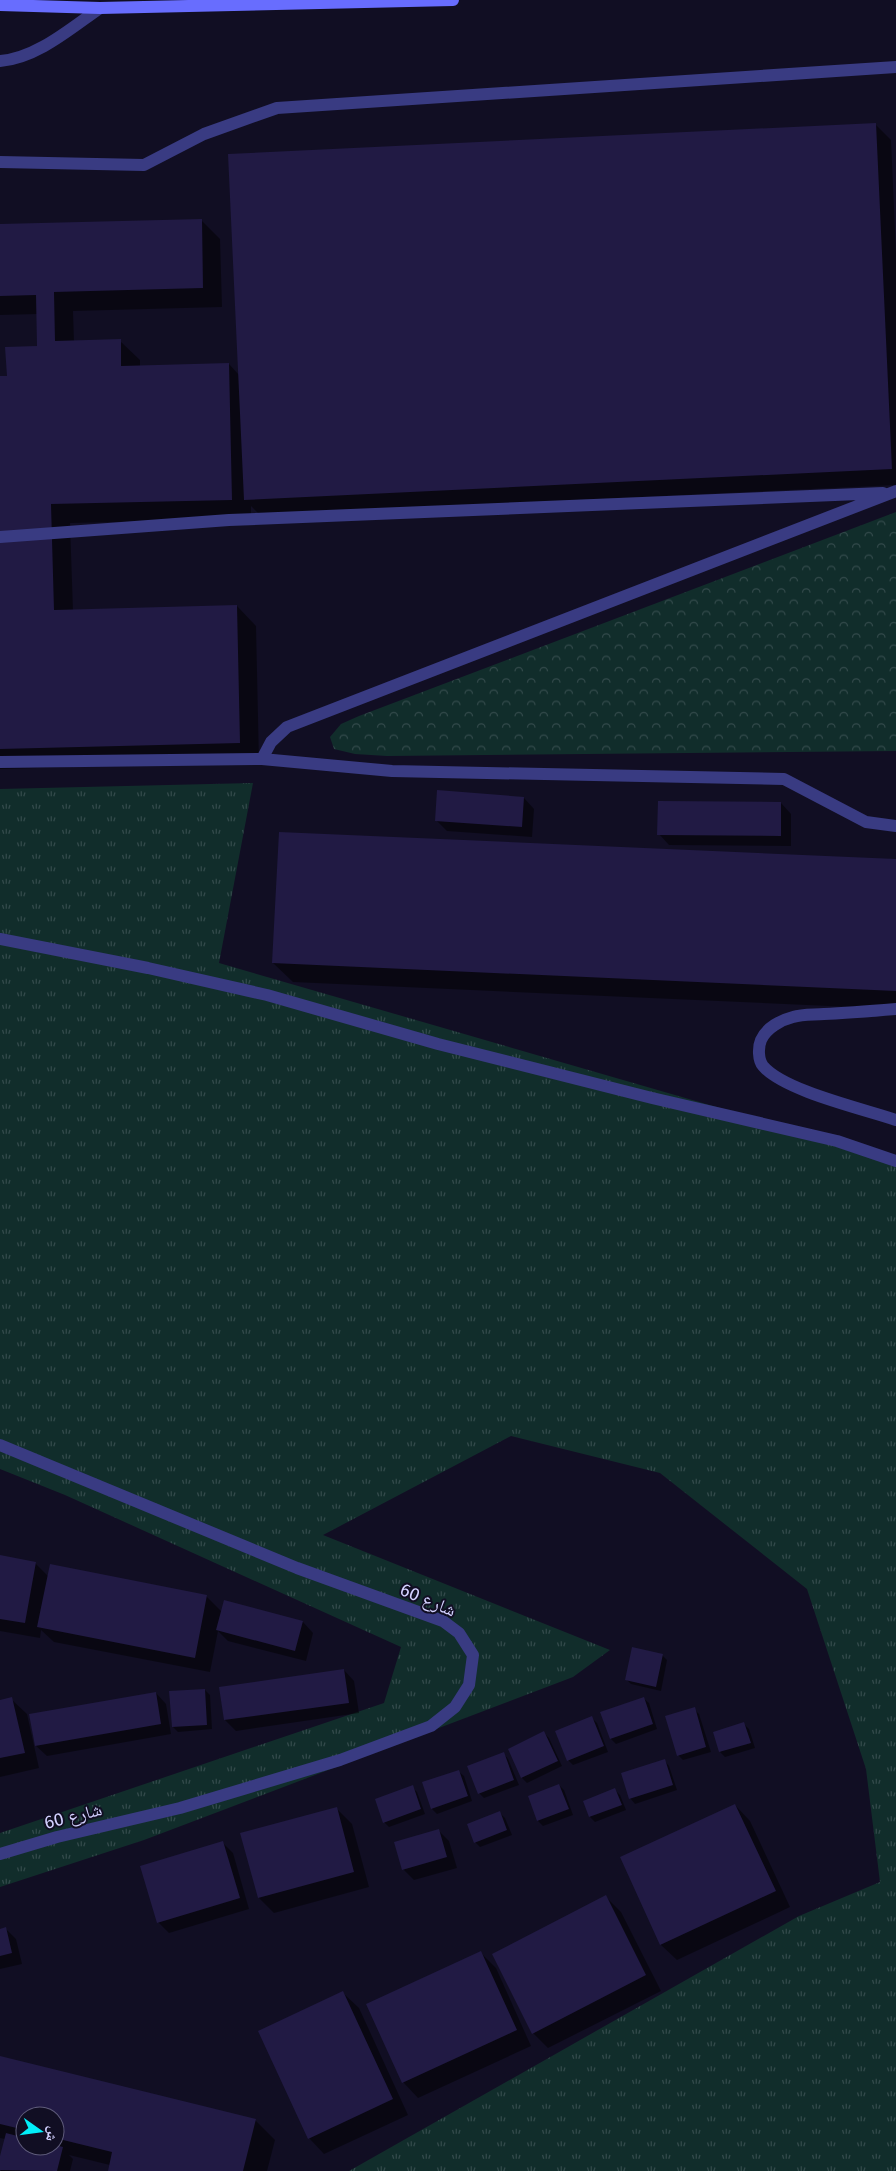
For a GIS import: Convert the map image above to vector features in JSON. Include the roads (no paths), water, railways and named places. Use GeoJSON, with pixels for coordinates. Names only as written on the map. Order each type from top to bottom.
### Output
{"type":"FeatureCollection","features":[{"type":"Feature","properties":{"kind":"main road"},"geometry":{"type":"LineString","coordinates":[[0,5],[56,3],[100,8],[453,0]]}},
{"type":"Feature","properties":{"kind":"street"},"geometry":{"type":"LineString","coordinates":[[0,61],[15,60],[50,42],[100,8]]}},
{"type":"Feature","properties":{"kind":"street"},"geometry":{"type":"LineString","coordinates":[[0,162],[144,165],[204,134],[277,108],[896,67]]}},
{"type":"Feature","properties":{"kind":"street"},"geometry":{"type":"LineString","coordinates":[[0,537],[229,520],[894,491]]}},
{"type":"Feature","properties":{"kind":"street"},"geometry":{"type":"LineString","coordinates":[[262,759],[271,742],[287,727],[894,491]]}},
{"type":"Feature","properties":{"kind":"street"},"geometry":{"type":"LineString","coordinates":[[0,762],[262,759],[392,771],[784,779],[866,822],[896,826]]}},
{"type":"Feature","properties":{"kind":"street"},"geometry":{"type":"LineString","coordinates":[[0,939],[267,994],[456,1048],[652,1098],[837,1141],[896,1161]]}},
{"type":"Feature","properties":{"kind":"street"},"geometry":{"type":"LineString","coordinates":[[896,1009],[793,1017],[773,1026],[764,1033],[760,1042],[759,1055],[761,1064],[770,1073],[791,1084],[896,1120]]}},
{"type":"Feature","properties":{"kind":"street","name":"شارع 60"},"geometry":{"type":"LineString","coordinates":[[0,1445],[297,1568],[443,1621],[459,1633],[473,1655],[469,1685],[455,1707],[431,1726],[340,1760],[199,1803],[0,1854]]}}]}
